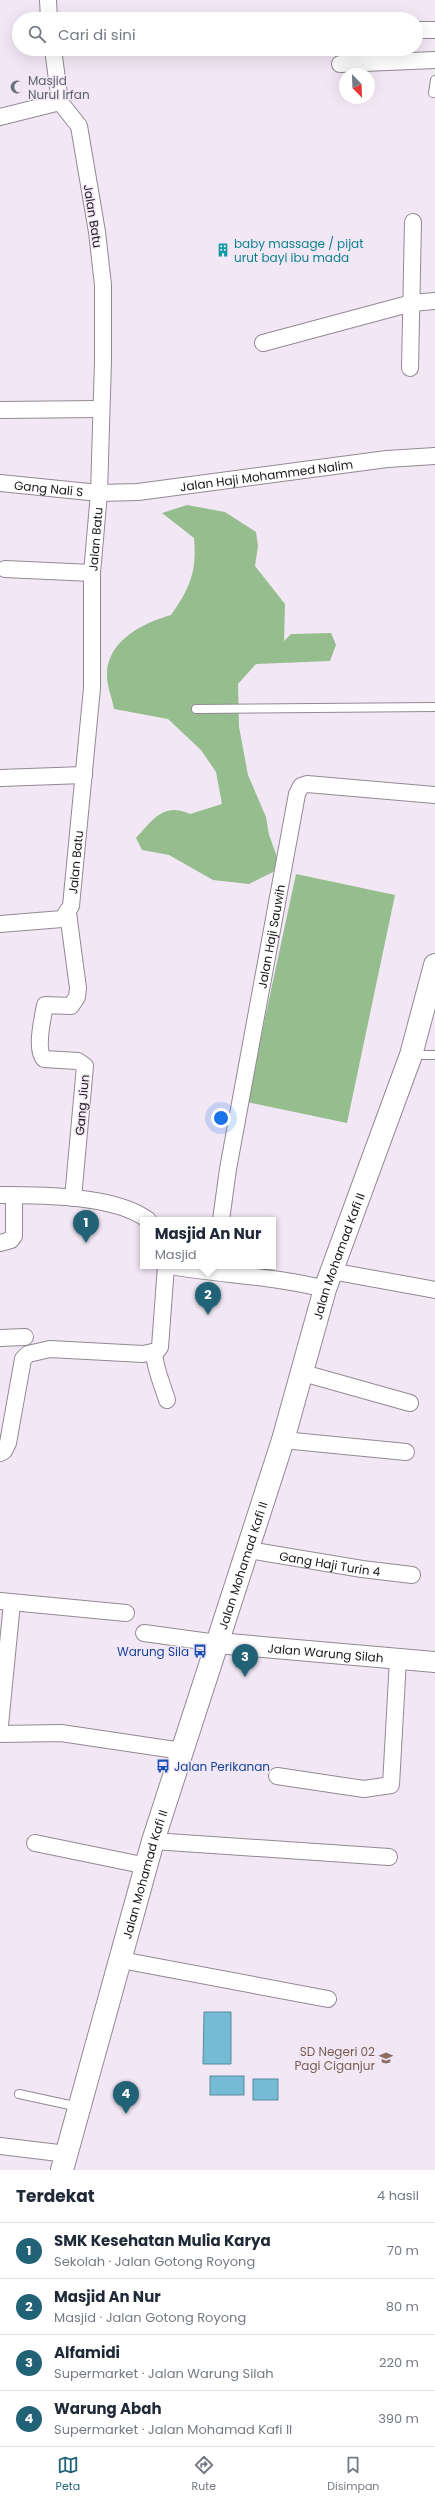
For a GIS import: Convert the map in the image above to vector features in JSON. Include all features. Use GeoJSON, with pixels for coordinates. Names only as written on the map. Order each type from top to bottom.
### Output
{"type":"FeatureCollection","features":[{"type":"Feature","properties":{"kind":"main road","name":"Jalan Mohamad Kafi II"},"geometry":{"type":"LineString","coordinates":[[61,2159],[72,2105],[121,1960],[154,1841],[179,1750],[204,1641],[249,1550],[303,1373],[323,1282],[411,1055],[435,965]]}},
{"type":"Feature","properties":{"kind":"street"},"geometry":{"type":"LineString","coordinates":[[48,0],[49,12]]}},
{"type":"Feature","properties":{"kind":"street"},"geometry":{"type":"LineString","coordinates":[[423,30],[435,30]]}},
{"type":"Feature","properties":{"kind":"street"},"geometry":{"type":"LineString","coordinates":[[0,117],[60,102],[54,56]]}},
{"type":"Feature","properties":{"kind":"street"},"geometry":{"type":"LineString","coordinates":[[340,64],[435,60]]}},
{"type":"Feature","properties":{"kind":"street","name":"Jalan Batu"},"geometry":{"type":"LineString","coordinates":[[60,102],[79,126],[97,232],[103,285],[98,493],[92,573],[92,688],[71,906],[68,913]]}},
{"type":"Feature","properties":{"kind":"street"},"geometry":{"type":"LineString","coordinates":[[410,368],[413,222]]}},
{"type":"Feature","properties":{"kind":"street"},"geometry":{"type":"LineString","coordinates":[[263,343],[412,303],[434,301]]}},
{"type":"Feature","properties":{"kind":"street"},"geometry":{"type":"LineString","coordinates":[[0,410],[101,409]]}},
{"type":"Feature","properties":{"kind":"street","name":"Jalan Haji Mohammed Nalim"},"geometry":{"type":"LineString","coordinates":[[98,493],[138,492],[387,459],[435,456]]}},
{"type":"Feature","properties":{"kind":"street","name":"Gang Nali S"},"geometry":{"type":"LineString","coordinates":[[0,483],[98,493]]}},
{"type":"Feature","properties":{"kind":"street"},"geometry":{"type":"LineString","coordinates":[[6,569],[92,573]]}},
{"type":"Feature","properties":{"kind":"street"},"geometry":{"type":"LineString","coordinates":[[0,778],[84,775]]}},
{"type":"Feature","properties":{"kind":"street","name":"Jalan Haji Sauwih"},"geometry":{"type":"LineString","coordinates":[[221,1217],[228,1169],[297,794],[301,786],[307,784],[429,794]]}},
{"type":"Feature","properties":{"kind":"street"},"geometry":{"type":"LineString","coordinates":[[0,924],[62,919],[68,913]]}},
{"type":"Feature","properties":{"kind":"street","name":"Gang Jiun"},"geometry":{"type":"LineString","coordinates":[[68,913],[78,988],[77,997],[71,1006],[45,1005],[40,1032],[40,1052],[44,1059],[67,1059],[78,1061],[85,1066],[73,1198]]}},
{"type":"Feature","properties":{"kind":"street"},"geometry":{"type":"LineString","coordinates":[[0,1243],[11,1240],[14,1236],[7,1195],[73,1198],[108,1204],[140,1214],[144,1217]]}},
{"type":"Feature","properties":{"kind":"street"},"geometry":{"type":"LineString","coordinates":[[0,1452],[4,1451],[8,1443],[23,1359],[28,1354],[50,1349],[102,1353],[154,1352],[160,1347],[166,1269]]}},
{"type":"Feature","properties":{"kind":"street"},"geometry":{"type":"LineString","coordinates":[[203,1269],[292,1281],[435,1290]]}},
{"type":"Feature","properties":{"kind":"street"},"geometry":{"type":"LineString","coordinates":[[0,1338],[25,1337]]}},
{"type":"Feature","properties":{"kind":"street"},"geometry":{"type":"LineString","coordinates":[[154,1352],[155,1370],[162,1383],[167,1400]]}},
{"type":"Feature","properties":{"kind":"street"},"geometry":{"type":"LineString","coordinates":[[303,1373],[410,1403]]}},
{"type":"Feature","properties":{"kind":"street"},"geometry":{"type":"LineString","coordinates":[[283,1440],[406,1452]]}},
{"type":"Feature","properties":{"kind":"street","name":"Gang Haji Turin 4"},"geometry":{"type":"LineString","coordinates":[[249,1550],[362,1569],[412,1575]]}},
{"type":"Feature","properties":{"kind":"street"},"geometry":{"type":"LineString","coordinates":[[0,1725],[6,1602],[126,1613]]}},
{"type":"Feature","properties":{"kind":"street"},"geometry":{"type":"LineString","coordinates":[[144,1633],[204,1641]]}},
{"type":"Feature","properties":{"kind":"street","name":"Jalan Warung Silah"},"geometry":{"type":"LineString","coordinates":[[204,1641],[435,1662]]}},
{"type":"Feature","properties":{"kind":"street"},"geometry":{"type":"LineString","coordinates":[[277,1776],[364,1789],[391,1786],[398,1659]]}},
{"type":"Feature","properties":{"kind":"street"},"geometry":{"type":"LineString","coordinates":[[0,1734],[61,1733],[179,1750]]}},
{"type":"Feature","properties":{"kind":"street"},"geometry":{"type":"LineString","coordinates":[[154,1841],[389,1857]]}},
{"type":"Feature","properties":{"kind":"street"},"geometry":{"type":"LineString","coordinates":[[35,1843],[147,1866]]}},
{"type":"Feature","properties":{"kind":"street"},"geometry":{"type":"LineString","coordinates":[[121,1960],[328,1999]]}},
{"type":"Feature","properties":{"kind":"street"},"geometry":{"type":"LineString","coordinates":[[0,2146],[34,2150],[61,2159]]}},
{"type":"Feature","properties":{"kind":"lane"},"geometry":{"type":"LineString","coordinates":[[433,93],[435,80]]}},
{"type":"Feature","properties":{"kind":"lane"},"geometry":{"type":"LineString","coordinates":[[196,709],[435,707]]}},
{"type":"Feature","properties":{"kind":"lane"},"geometry":{"type":"LineString","coordinates":[[411,1055],[435,1055]]}},
{"type":"Feature","properties":{"kind":"lane"},"geometry":{"type":"LineString","coordinates":[[19,2094],[72,2105]]}},
{"type":"Feature","properties":{"kind":"green space"},"geometry":{"type":"Polygon","coordinates":[[[187,505],[225,512],[256,532],[258,546],[255,566],[285,604],[284,641],[291,634],[331,633],[336,645],[330,661],[256,664],[238,684],[239,727],[248,775],[266,817],[269,835],[276,854],[277,870],[249,884],[213,880],[169,855],[142,850],[136,838],[153,819],[159,815],[173,810],[190,814],[222,804],[216,772],[201,750],[168,719],[114,709],[108,684],[108,664],[119,643],[128,635],[149,623],[171,615],[183,596],[191,579],[195,550],[194,538],[162,513],[187,505]]]}},
{"type":"Feature","properties":{"kind":"green space"},"geometry":{"type":"Polygon","coordinates":[[[296,874],[395,895],[347,1123],[247,1102],[296,874]]]}},
{"type":"Feature","properties":{"kind":"water"},"geometry":{"type":"Polygon","coordinates":[[[204,2012],[231,2012],[231,2064],[203,2064],[204,2012]]]}},
{"type":"Feature","properties":{"kind":"water"},"geometry":{"type":"Polygon","coordinates":[[[210,2076],[244,2076],[244,2095],[210,2095],[210,2076]]]}},
{"type":"Feature","properties":{"kind":"water"},"geometry":{"type":"Polygon","coordinates":[[[253,2079],[278,2079],[278,2100],[253,2100],[253,2079]]]}},
{"type":"Feature","properties":{"kind":"place","name":"Masjid Nurul Irfan"},"geometry":{"type":"Point","coordinates":[17,87]}},
{"type":"Feature","properties":{"kind":"place","name":"baby massage / pijat urut bayi ibu mada"},"geometry":{"type":"Point","coordinates":[223,250]}},
{"type":"Feature","properties":{"kind":"place","name":"SMK Kesehatan Mulia Karya"},"geometry":{"type":"Point","coordinates":[86,1243]}},
{"type":"Feature","properties":{"kind":"place","name":"Masjid An Nur"},"geometry":{"type":"Point","coordinates":[208,1315]}},
{"type":"Feature","properties":{"kind":"place","name":"Warung Sila"},"geometry":{"type":"Point","coordinates":[200,1651]}},
{"type":"Feature","properties":{"kind":"place","name":"Alfamidi"},"geometry":{"type":"Point","coordinates":[245,1677]}},
{"type":"Feature","properties":{"kind":"place","name":"Jalan Perikanan"},"geometry":{"type":"Point","coordinates":[163,1766]}},
{"type":"Feature","properties":{"kind":"place","name":"SD Negeri 02 Pagi Ciganjur"},"geometry":{"type":"Point","coordinates":[386,2058]}},
{"type":"Feature","properties":{"kind":"place","name":"Warung Abah"},"geometry":{"type":"Point","coordinates":[126,2114]}}]}
